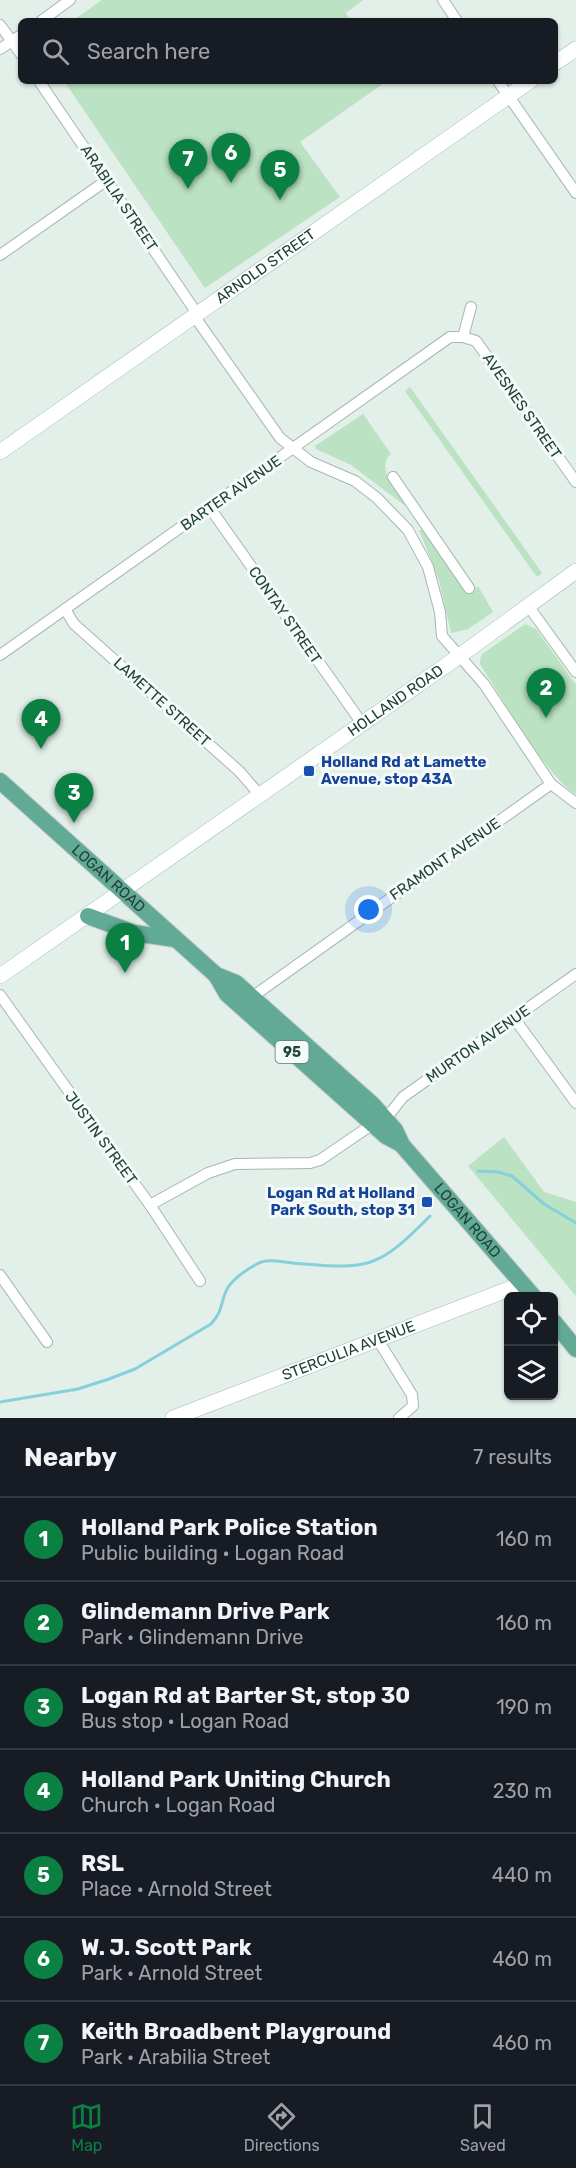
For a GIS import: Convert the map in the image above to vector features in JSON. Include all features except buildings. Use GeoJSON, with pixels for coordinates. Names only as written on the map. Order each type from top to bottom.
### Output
{"type":"FeatureCollection","features":[{"type":"Feature","properties":{"kind":"main road","name":"LOGAN ROAD"},"geometry":{"type":"LineString","coordinates":[[0,781],[216,975],[227,994],[379,1121]]}},
{"type":"Feature","properties":{"kind":"main road"},"geometry":{"type":"LineString","coordinates":[[88,916],[134,933],[175,939]]}},
{"type":"Feature","properties":{"kind":"main road","name":"LOGAN ROAD"},"geometry":{"type":"LineString","coordinates":[[216,975],[236,983],[252,997],[379,1121],[527,1290]]}},
{"type":"Feature","properties":{"kind":"main road"},"geometry":{"type":"LineString","coordinates":[[558,1327],[576,1349]]}},
{"type":"Feature","properties":{"kind":"street"},"geometry":{"type":"LineString","coordinates":[[44,18],[70,0]]}},
{"type":"Feature","properties":{"kind":"street"},"geometry":{"type":"LineString","coordinates":[[443,0],[456,18]]}},
{"type":"Feature","properties":{"kind":"street"},"geometry":{"type":"LineString","coordinates":[[0,25],[16,38],[0,49]]}},
{"type":"Feature","properties":{"kind":"street"},"geometry":{"type":"LineString","coordinates":[[558,61],[576,48]]}},
{"type":"Feature","properties":{"kind":"street","name":"ARABILIA STREET"},"geometry":{"type":"LineString","coordinates":[[41,84],[280,438],[292,450],[311,462],[355,481],[377,498],[406,527],[428,567],[438,602],[442,636],[484,684],[551,784],[576,803]]}},
{"type":"Feature","properties":{"kind":"street"},"geometry":{"type":"LineString","coordinates":[[500,84],[576,193]]}},
{"type":"Feature","properties":{"kind":"street","name":"ARNOLD STREET"},"geometry":{"type":"LineString","coordinates":[[0,452],[526,84]]}},
{"type":"Feature","properties":{"kind":"street"},"geometry":{"type":"LineString","coordinates":[[0,255],[107,180]]}},
{"type":"Feature","properties":{"kind":"street"},"geometry":{"type":"LineString","coordinates":[[463,337],[471,307]]}},
{"type":"Feature","properties":{"kind":"street","name":"BARTER AVENUE"},"geometry":{"type":"LineString","coordinates":[[0,655],[450,337],[463,337]]}},
{"type":"Feature","properties":{"kind":"street","name":"AVESNES STREET"},"geometry":{"type":"LineString","coordinates":[[463,337],[476,341],[487,354],[576,482]]}},
{"type":"Feature","properties":{"kind":"street"},"geometry":{"type":"LineString","coordinates":[[393,477],[470,588]]}},
{"type":"Feature","properties":{"kind":"street","name":"CONTAY STREET"},"geometry":{"type":"LineString","coordinates":[[210,508],[361,722]]}},
{"type":"Feature","properties":{"kind":"street"},"geometry":{"type":"LineString","coordinates":[[406,527],[420,516]]}},
{"type":"Feature","properties":{"kind":"street","name":"HOLLAND ROAD"},"geometry":{"type":"LineString","coordinates":[[0,976],[361,722],[458,657],[576,571]]}},
{"type":"Feature","properties":{"kind":"street"},"geometry":{"type":"LineString","coordinates":[[529,607],[576,672]]}},
{"type":"Feature","properties":{"kind":"street","name":"LAMETTE STREET"},"geometry":{"type":"LineString","coordinates":[[66,609],[74,624],[239,771],[259,794]]}},
{"type":"Feature","properties":{"kind":"street","name":"FRAMONT AVENUE"},"geometry":{"type":"LineString","coordinates":[[252,997],[551,784]]}},
{"type":"Feature","properties":{"kind":"street","name":"MURTON AVENUE"},"geometry":{"type":"LineString","coordinates":[[150,1205],[208,1173],[235,1164],[310,1163],[320,1160],[379,1121],[403,1096],[576,974]]}},
{"type":"Feature","properties":{"kind":"street","name":"JUSTIN STREET"},"geometry":{"type":"LineString","coordinates":[[0,995],[150,1205],[200,1281]]}},
{"type":"Feature","properties":{"kind":"street"},"geometry":{"type":"LineString","coordinates":[[514,1018],[576,1103]]}},
{"type":"Feature","properties":{"kind":"street"},"geometry":{"type":"LineString","coordinates":[[0,1275],[47,1342]]}},
{"type":"Feature","properties":{"kind":"street","name":"STERCULIA AVENUE"},"geometry":{"type":"LineString","coordinates":[[173,1418],[378,1340],[527,1290]]}},
{"type":"Feature","properties":{"kind":"street"},"geometry":{"type":"LineString","coordinates":[[378,1340],[412,1395],[413,1406],[399,1418]]}},
{"type":"Feature","properties":{"kind":"green space"},"geometry":{"type":"Polygon","coordinates":[[[102,0],[363,0],[346,13],[349,18],[76,18],[102,0]]]}},
{"type":"Feature","properties":{"kind":"green space"},"geometry":{"type":"Polygon","coordinates":[[[66,84],[383,84],[300,142],[340,197],[205,288],[66,84]]]}},
{"type":"Feature","properties":{"kind":"green space"},"geometry":{"type":"Polygon","coordinates":[[[410,387],[542,573],[537,577],[405,391],[410,387]]]}},
{"type":"Feature","properties":{"kind":"green space"},"geometry":{"type":"Polygon","coordinates":[[[363,414],[391,454],[386,460],[387,474],[408,508],[351,465],[316,449],[315,446],[363,414]]]}},
{"type":"Feature","properties":{"kind":"green space"},"geometry":{"type":"Polygon","coordinates":[[[419,530],[422,530],[467,594],[478,586],[493,612],[468,629],[451,633],[439,580],[419,530]]]}},
{"type":"Feature","properties":{"kind":"green space"},"geometry":{"type":"Polygon","coordinates":[[[525,624],[536,629],[576,685],[576,794],[564,785],[538,754],[480,664],[481,655],[525,624]]]}},
{"type":"Feature","properties":{"kind":"green space"},"geometry":{"type":"Polygon","coordinates":[[[504,1137],[544,1192],[576,1202],[576,1296],[468,1166],[504,1137]]]}},
{"type":"Feature","properties":{"kind":"waterway"},"geometry":{"type":"LineString","coordinates":[[478,1171],[498,1172],[512,1176],[544,1204],[576,1223]]}},
{"type":"Feature","properties":{"kind":"waterway"},"geometry":{"type":"LineString","coordinates":[[0,1402],[78,1389],[135,1369],[211,1324],[218,1315],[231,1283],[261,1262],[338,1266],[369,1262],[383,1257],[430,1216]]}},
{"type":"Feature","properties":{"kind":"place","name":"W. J. Scott Park"},"geometry":{"type":"Point","coordinates":[231,183]}},
{"type":"Feature","properties":{"kind":"place","name":"Keith Broadbent Playground"},"geometry":{"type":"Point","coordinates":[188,189]}},
{"type":"Feature","properties":{"kind":"place","name":"RSL"},"geometry":{"type":"Point","coordinates":[280,200]}},
{"type":"Feature","properties":{"kind":"place","name":"Glindemann Drive Park"},"geometry":{"type":"Point","coordinates":[546,718]}},
{"type":"Feature","properties":{"kind":"place","name":"Holland Park Uniting Church"},"geometry":{"type":"Point","coordinates":[41,749]}},
{"type":"Feature","properties":{"kind":"place","name":"Holland Rd at Lamette Avenue, stop 43A"},"geometry":{"type":"Point","coordinates":[309,771]}},
{"type":"Feature","properties":{"kind":"place","name":"Logan Rd at Barter St, stop 30"},"geometry":{"type":"Point","coordinates":[74,823]}},
{"type":"Feature","properties":{"kind":"place","name":"Holland Park Police Station"},"geometry":{"type":"Point","coordinates":[125,973]}},
{"type":"Feature","properties":{"kind":"place","name":"Logan Rd at Holland Park South, stop 31"},"geometry":{"type":"Point","coordinates":[427,1202]}}]}
